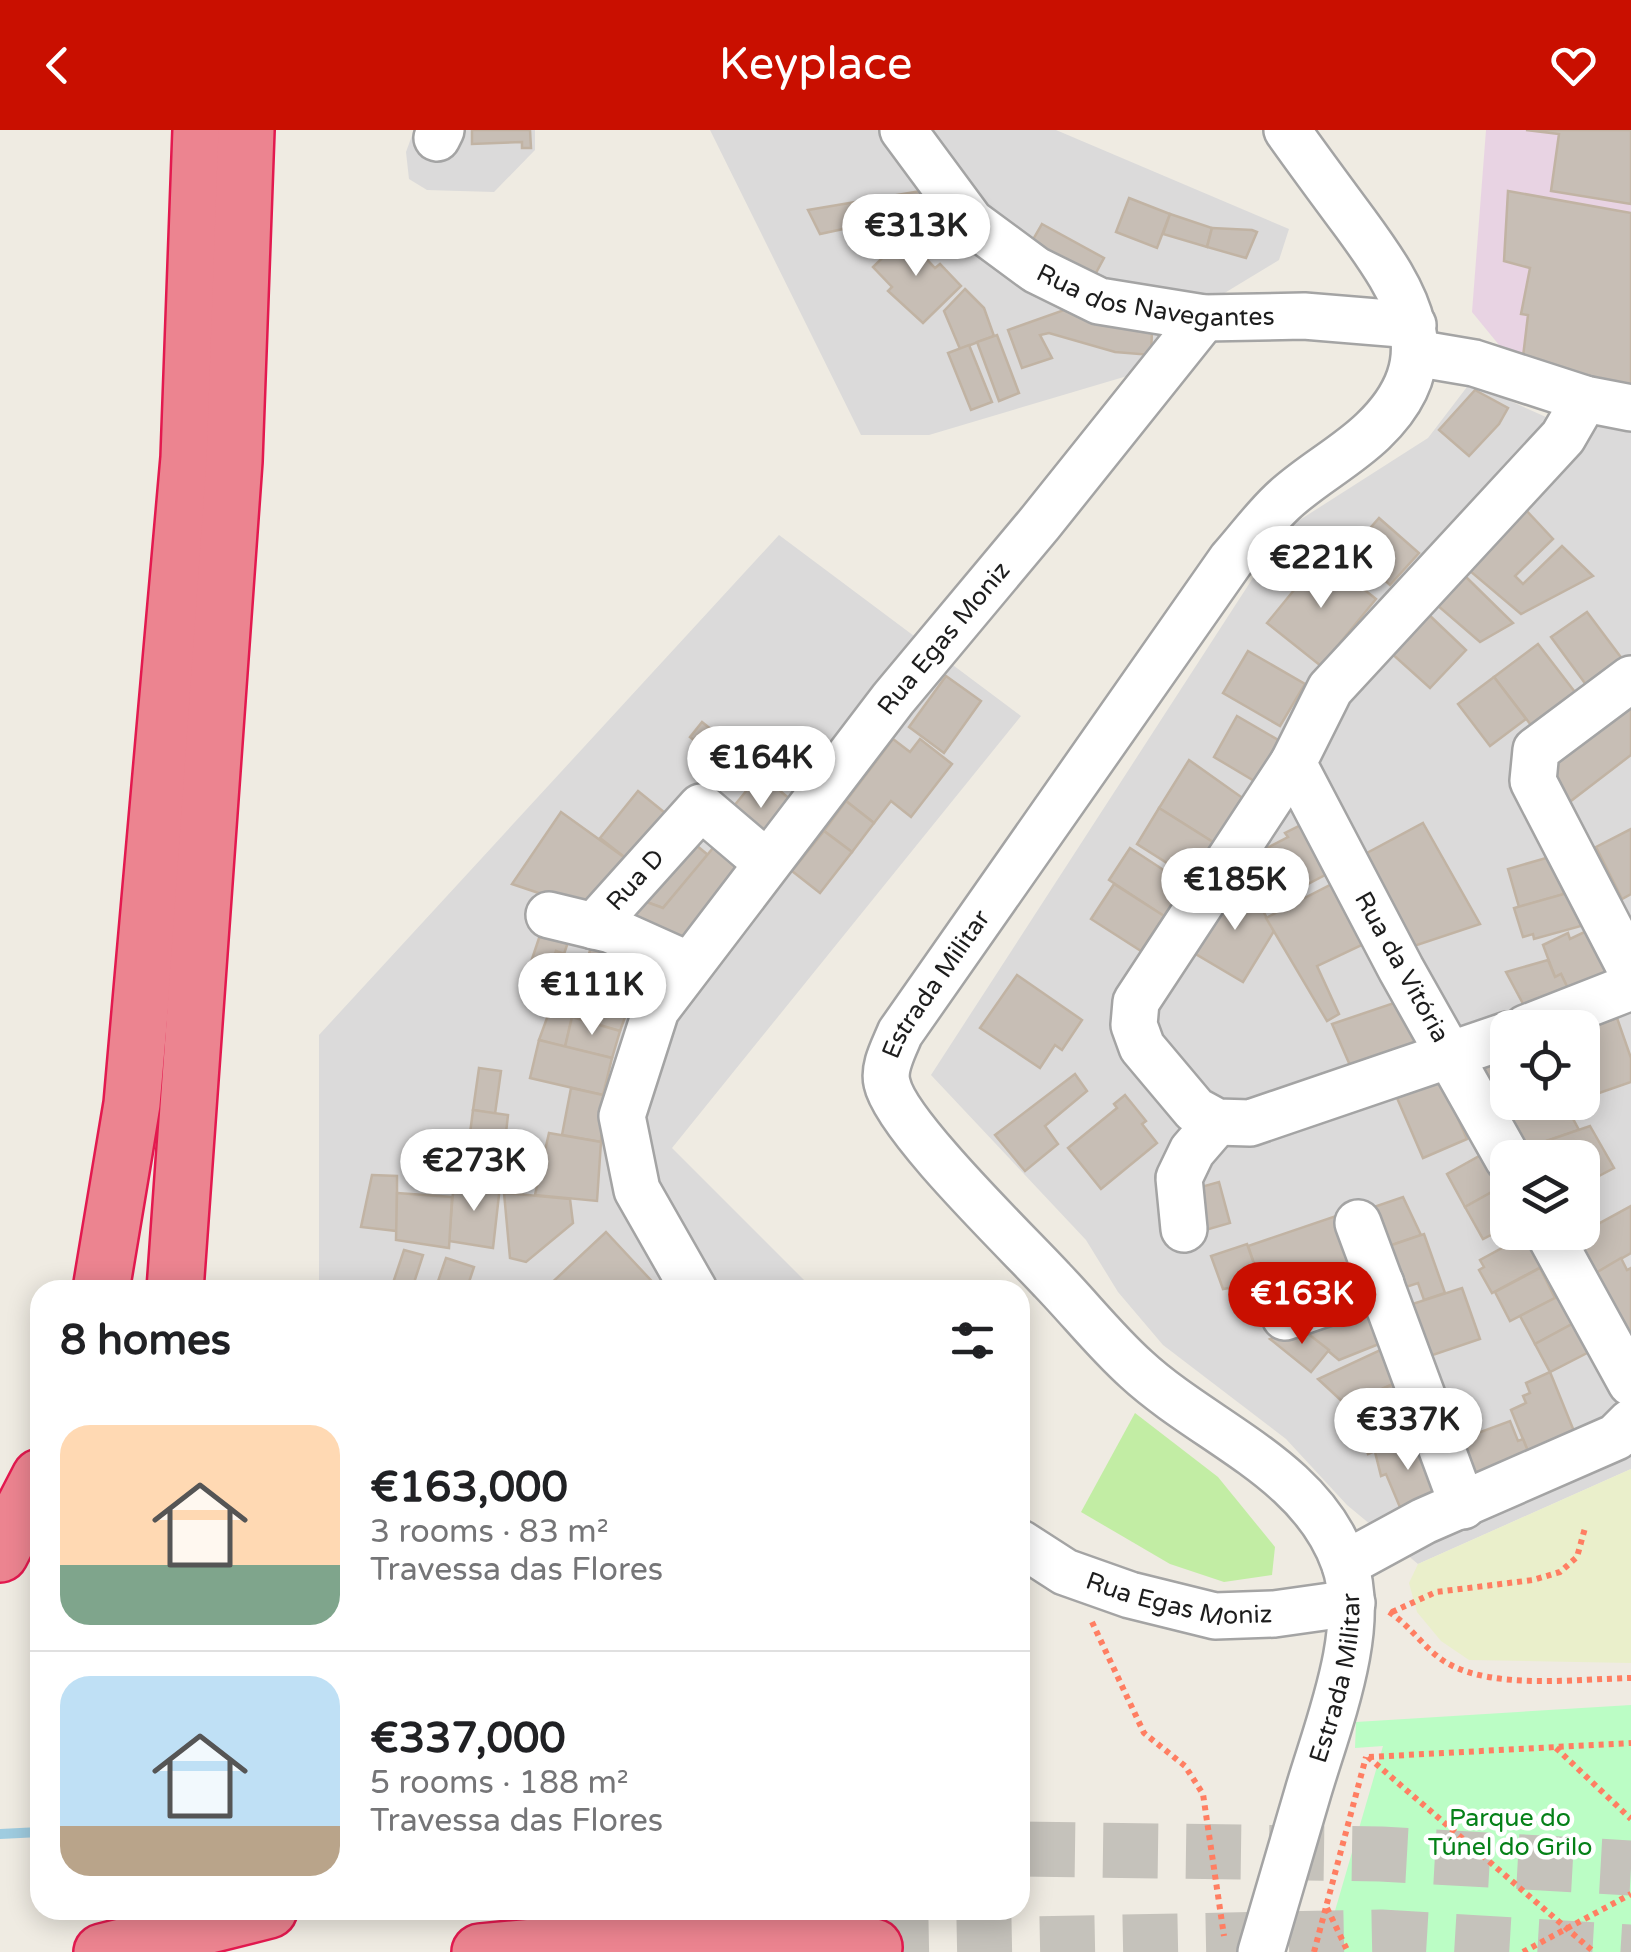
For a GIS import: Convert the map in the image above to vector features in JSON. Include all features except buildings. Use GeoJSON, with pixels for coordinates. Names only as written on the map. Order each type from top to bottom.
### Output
{"type":"FeatureCollection","features":[{"type":"Feature","properties":{"kind":"highway"},"geometry":{"type":"LineString","coordinates":[[103,1280],[132,1104],[190,458],[200,130]]}},
{"type":"Feature","properties":{"kind":"highway"},"geometry":{"type":"LineString","coordinates":[[176,1280],[234,461],[246,130]]}},
{"type":"Feature","properties":{"kind":"highway"},"geometry":{"type":"LineString","coordinates":[[0,1554],[30,1496]]}},
{"type":"Feature","properties":{"kind":"highway"},"geometry":{"type":"LineString","coordinates":[[102,1952],[228,1920]]}},
{"type":"Feature","properties":{"kind":"highway"},"geometry":{"type":"LineString","coordinates":[[480,1952],[621,1940],[839,1949]]}},
{"type":"Feature","properties":{"kind":"street","name":"Rua dos Navegantes"},"geometry":{"type":"LineString","coordinates":[[903,130],[970,222],[1036,270],[1099,302],[1204,318],[1304,316],[1414,339],[1585,400],[1631,408]]}},
{"type":"Feature","properties":{"kind":"street"},"geometry":{"type":"LineString","coordinates":[[1287,130],[1393,274],[1414,339]]}},
{"type":"Feature","properties":{"kind":"street","name":"Rua Egas Moniz"},"geometry":{"type":"LineString","coordinates":[[688,1280],[637,1190],[622,1116],[656,1010],[893,699],[1052,509],[1204,318]]}},
{"type":"Feature","properties":{"kind":"street","name":"Estrada Militar"},"geometry":{"type":"LineString","coordinates":[[1261,1952],[1363,1593],[1316,1511],[1292,1485],[1136,1369],[940,1159],[896,1107],[886,1081],[900,1033],[1231,560],[1282,502],[1371,433],[1400,402],[1411,380],[1414,339]]}},
{"type":"Feature","properties":{"kind":"street"},"geometry":{"type":"LineString","coordinates":[[1490,1042],[1250,1123],[1217,1122],[1195,1110],[1142,1047],[1134,1025],[1136,1002],[1294,763],[1330,689],[1563,437],[1585,400]]}},
{"type":"Feature","properties":{"kind":"street"},"geometry":{"type":"LineString","coordinates":[[1631,679],[1536,750],[1533,781],[1631,970]]}},
{"type":"Feature","properties":{"kind":"street","name":"Rua da Vitória"},"geometry":{"type":"LineString","coordinates":[[1294,763],[1401,969],[1497,1140]]}},
{"type":"Feature","properties":{"kind":"street","name":"Rua D"},"geometry":{"type":"LineString","coordinates":[[594,926],[701,807],[767,863]]}},
{"type":"Feature","properties":{"kind":"street"},"geometry":{"type":"LineString","coordinates":[[549,915],[611,930],[689,966]]}},
{"type":"Feature","properties":{"kind":"street"},"geometry":{"type":"LineString","coordinates":[[1572,1010],[1631,987]]}},
{"type":"Feature","properties":{"kind":"street"},"geometry":{"type":"LineString","coordinates":[[1184,1230],[1179,1178],[1192,1151],[1217,1122]]}},
{"type":"Feature","properties":{"kind":"street"},"geometry":{"type":"LineString","coordinates":[[1358,1223],[1464,1506]]}},
{"type":"Feature","properties":{"kind":"street"},"geometry":{"type":"LineString","coordinates":[[1559,1250],[1628,1369]]}},
{"type":"Feature","properties":{"kind":"street"},"geometry":{"type":"LineString","coordinates":[[1285,1317],[1381,1284]]}},
{"type":"Feature","properties":{"kind":"street"},"geometry":{"type":"LineString","coordinates":[[1363,1593],[1424,1521],[1616,1438],[1631,1422]]}},
{"type":"Feature","properties":{"kind":"street","name":"Rua Egas Moniz"},"geometry":{"type":"LineString","coordinates":[[1030,1549],[1065,1572],[1130,1595],[1216,1616],[1274,1614],[1363,1593]]}},
{"type":"Feature","properties":{"kind":"path"},"geometry":{"type":"LineString","coordinates":[[1363,1593],[1436,1592],[1533,1580],[1560,1572],[1577,1557],[1585,1528]]}},
{"type":"Feature","properties":{"kind":"path"},"geometry":{"type":"LineString","coordinates":[[1065,1572],[1144,1733],[1185,1766],[1203,1794],[1226,1952]]}},
{"type":"Feature","properties":{"kind":"path"},"geometry":{"type":"LineString","coordinates":[[1363,1593],[1447,1663],[1481,1674],[1526,1680],[1631,1678]]}},
{"type":"Feature","properties":{"kind":"path"},"geometry":{"type":"LineString","coordinates":[[1321,1748],[1368,1757],[1631,1743]]}},
{"type":"Feature","properties":{"kind":"path"},"geometry":{"type":"LineString","coordinates":[[1556,1748],[1631,1819]]}},
{"type":"Feature","properties":{"kind":"path"},"geometry":{"type":"LineString","coordinates":[[1314,1952],[1368,1757]]}},
{"type":"Feature","properties":{"kind":"path"},"geometry":{"type":"LineString","coordinates":[[1368,1757],[1594,1952]]}},
{"type":"Feature","properties":{"kind":"path"},"geometry":{"type":"LineString","coordinates":[[1523,1952],[1631,1894]]}},
{"type":"Feature","properties":{"kind":"path"},"geometry":{"type":"LineString","coordinates":[[1326,1906],[1348,1952]]}},
{"type":"Feature","properties":{"kind":"shaded area"},"geometry":{"type":"Polygon","coordinates":[[[414,130],[535,130],[535,150],[494,192],[427,190],[409,179],[406,152],[414,130]]]}},
{"type":"Feature","properties":{"kind":"shaded area"},"geometry":{"type":"Polygon","coordinates":[[[710,130],[1056,130],[1289,229],[1279,260],[1213,300],[1144,371],[929,435],[861,435],[710,130]]]}},
{"type":"Feature","properties":{"kind":"shaded area"},"geometry":{"type":"Polygon","coordinates":[[[1486,130],[1631,130],[1631,391],[1513,353],[1499,345],[1472,312],[1486,130]]]}},
{"type":"Feature","properties":{"kind":"shaded area"},"geometry":{"type":"Polygon","coordinates":[[[1470,383],[1546,417],[1631,424],[1631,1469],[1418,1564],[1347,1505],[1286,1439],[1163,1345],[1118,1292],[1086,1240],[931,1075],[1284,530],[1428,438],[1470,383]]]}},
{"type":"Feature","properties":{"kind":"shaded area"},"geometry":{"type":"Polygon","coordinates":[[[779,535],[1021,716],[672,1148],[804,1280],[319,1280],[319,1035],[779,535]]]}},
{"type":"Feature","properties":{"kind":"green space"},"geometry":{"type":"Polygon","coordinates":[[[1135,1413],[1218,1477],[1275,1547],[1272,1575],[1224,1582],[1170,1564],[1081,1512],[1135,1413]]]}},
{"type":"Feature","properties":{"kind":"green space"},"geometry":{"type":"Polygon","coordinates":[[[1631,1469],[1631,1663],[1469,1660],[1441,1641],[1417,1612],[1409,1583],[1418,1564],[1631,1469]]]}},
{"type":"Feature","properties":{"kind":"green space","name":"Parque do Túnel do Grilo"},"geometry":{"type":"Polygon","coordinates":[[[1631,1705],[1631,1952],[1323,1952],[1383,1746],[1355,1748],[1356,1722],[1631,1705]]]}},
{"type":"Feature","properties":{"kind":"waterway"},"geometry":{"type":"LineString","coordinates":[[0,1834],[30,1832]]}},
{"type":"Feature","properties":{"kind":"tunnel"},"geometry":{"type":"LineString","coordinates":[[1030,1849],[1381,1854],[1631,1868]]}},
{"type":"Feature","properties":{"kind":"tunnel"},"geometry":{"type":"LineString","coordinates":[[874,1947],[1381,1937],[1631,1952]]}}]}
